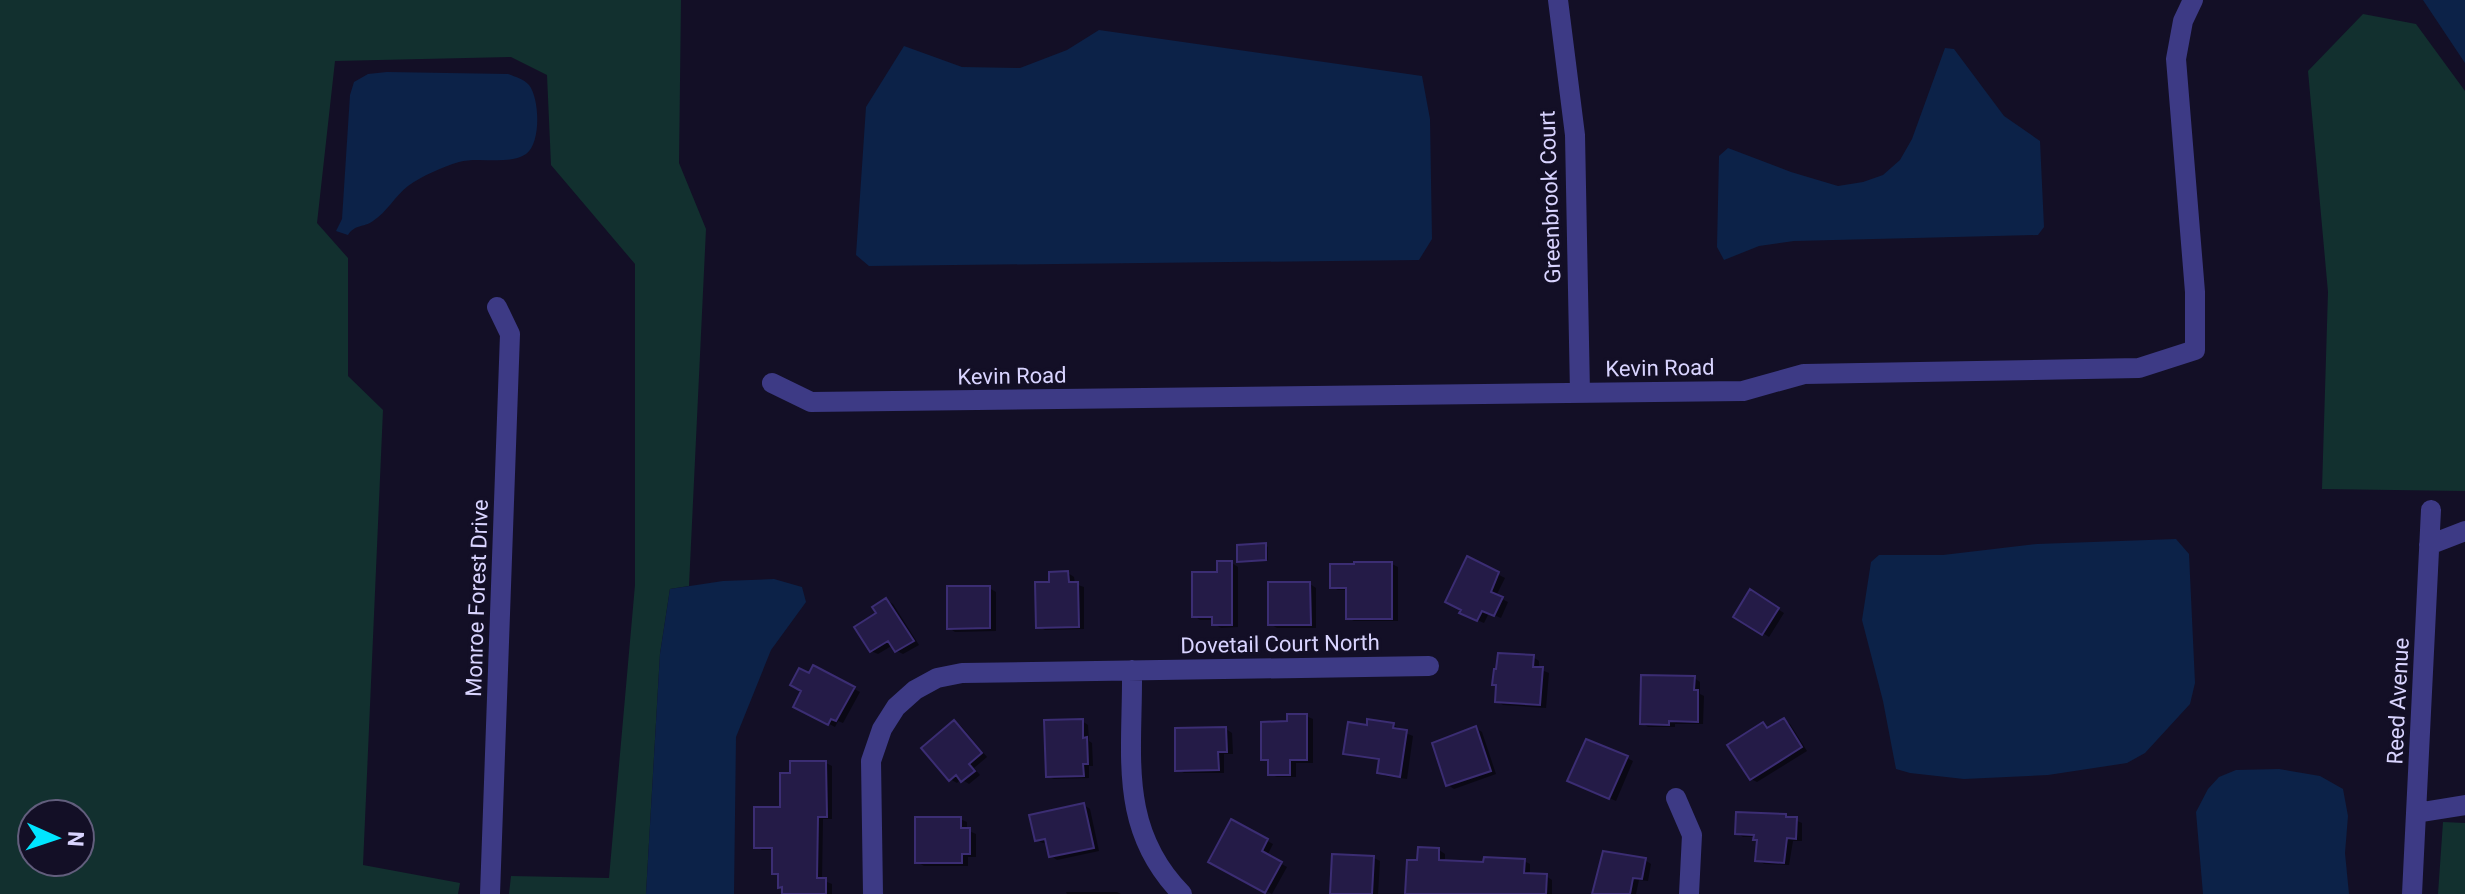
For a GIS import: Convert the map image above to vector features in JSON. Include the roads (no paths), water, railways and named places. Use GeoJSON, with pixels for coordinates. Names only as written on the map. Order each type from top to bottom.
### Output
{"type":"FeatureCollection","features":[{"type":"Feature","properties":{"kind":"street","name":"Greenbrook Court"},"geometry":{"type":"LineString","coordinates":[[1558,0],[1575,135],[1580,393]]}},
{"type":"Feature","properties":{"kind":"street","name":"Kevin Road"},"geometry":{"type":"LineString","coordinates":[[772,383],[811,402],[1743,391],[1804,374],[2139,368],[2195,350],[2195,292],[2176,59],[2183,21],[2193,0]]}},
{"type":"Feature","properties":{"kind":"street","name":"Monroe Forest Drive"},"geometry":{"type":"LineString","coordinates":[[490,894],[510,334],[497,307]]}},
{"type":"Feature","properties":{"kind":"street","name":"Reed Avenue"},"geometry":{"type":"LineString","coordinates":[[2412,894],[2431,510]]}},
{"type":"Feature","properties":{"kind":"street"},"geometry":{"type":"LineString","coordinates":[[2429,545],[2465,531]]}},
{"type":"Feature","properties":{"kind":"street","name":"Dovetail Court North"},"geometry":{"type":"LineString","coordinates":[[873,894],[871,761],[882,729],[896,707],[915,690],[937,678],[962,673],[1429,666]]}},
{"type":"Feature","properties":{"kind":"street"},"geometry":{"type":"LineString","coordinates":[[1132,670],[1135,809],[1149,850],[1182,894]]}},
{"type":"Feature","properties":{"kind":"street"},"geometry":{"type":"LineString","coordinates":[[1676,798],[1692,835],[1689,894]]}},
{"type":"Feature","properties":{"kind":"street"},"geometry":{"type":"LineString","coordinates":[[2416,813],[2465,805]]}},
{"type":"Feature","properties":{"kind":"water"},"geometry":{"type":"Polygon","coordinates":[[[2423,0],[2465,0],[2465,63],[2423,0]]]}},
{"type":"Feature","properties":{"kind":"water"},"geometry":{"type":"Polygon","coordinates":[[[1099,30],[1422,76],[1430,119],[1432,239],[1419,260],[869,266],[856,255],[866,107],[904,46],[962,67],[1020,68],[1067,50],[1099,30]]]}},
{"type":"Feature","properties":{"kind":"water"},"geometry":{"type":"Polygon","coordinates":[[[1945,48],[1954,49],[2004,116],[2040,141],[2044,227],[2038,235],[1794,241],[1759,246],[1724,260],[1717,247],[1719,156],[1728,148],[1838,186],[1883,175],[1900,160],[1912,139],[1945,48]]]}},
{"type":"Feature","properties":{"kind":"water"},"geometry":{"type":"Polygon","coordinates":[[[368,74],[508,74],[520,78],[529,85],[535,100],[537,121],[534,141],[531,149],[519,158],[467,160],[426,175],[403,190],[378,217],[353,229],[348,235],[336,231],[342,219],[350,95],[354,82],[368,74]]]}},
{"type":"Feature","properties":{"kind":"water"},"geometry":{"type":"Polygon","coordinates":[[[2176,539],[2189,554],[2195,683],[2190,704],[2145,753],[2127,763],[2048,775],[1964,779],[1896,769],[1883,701],[1862,620],[1871,562],[1879,555],[1943,555],[2037,544],[2176,539]]]}},
{"type":"Feature","properties":{"kind":"water"},"geometry":{"type":"Polygon","coordinates":[[[774,579],[802,587],[806,602],[771,650],[736,737],[734,894],[646,894],[660,654],[670,589],[723,581],[774,579]]]}},
{"type":"Feature","properties":{"kind":"water"},"geometry":{"type":"Polygon","coordinates":[[[2279,769],[2320,776],[2343,789],[2348,816],[2345,853],[2349,894],[2203,894],[2196,812],[2208,789],[2219,777],[2236,770],[2279,769]]]}}]}
